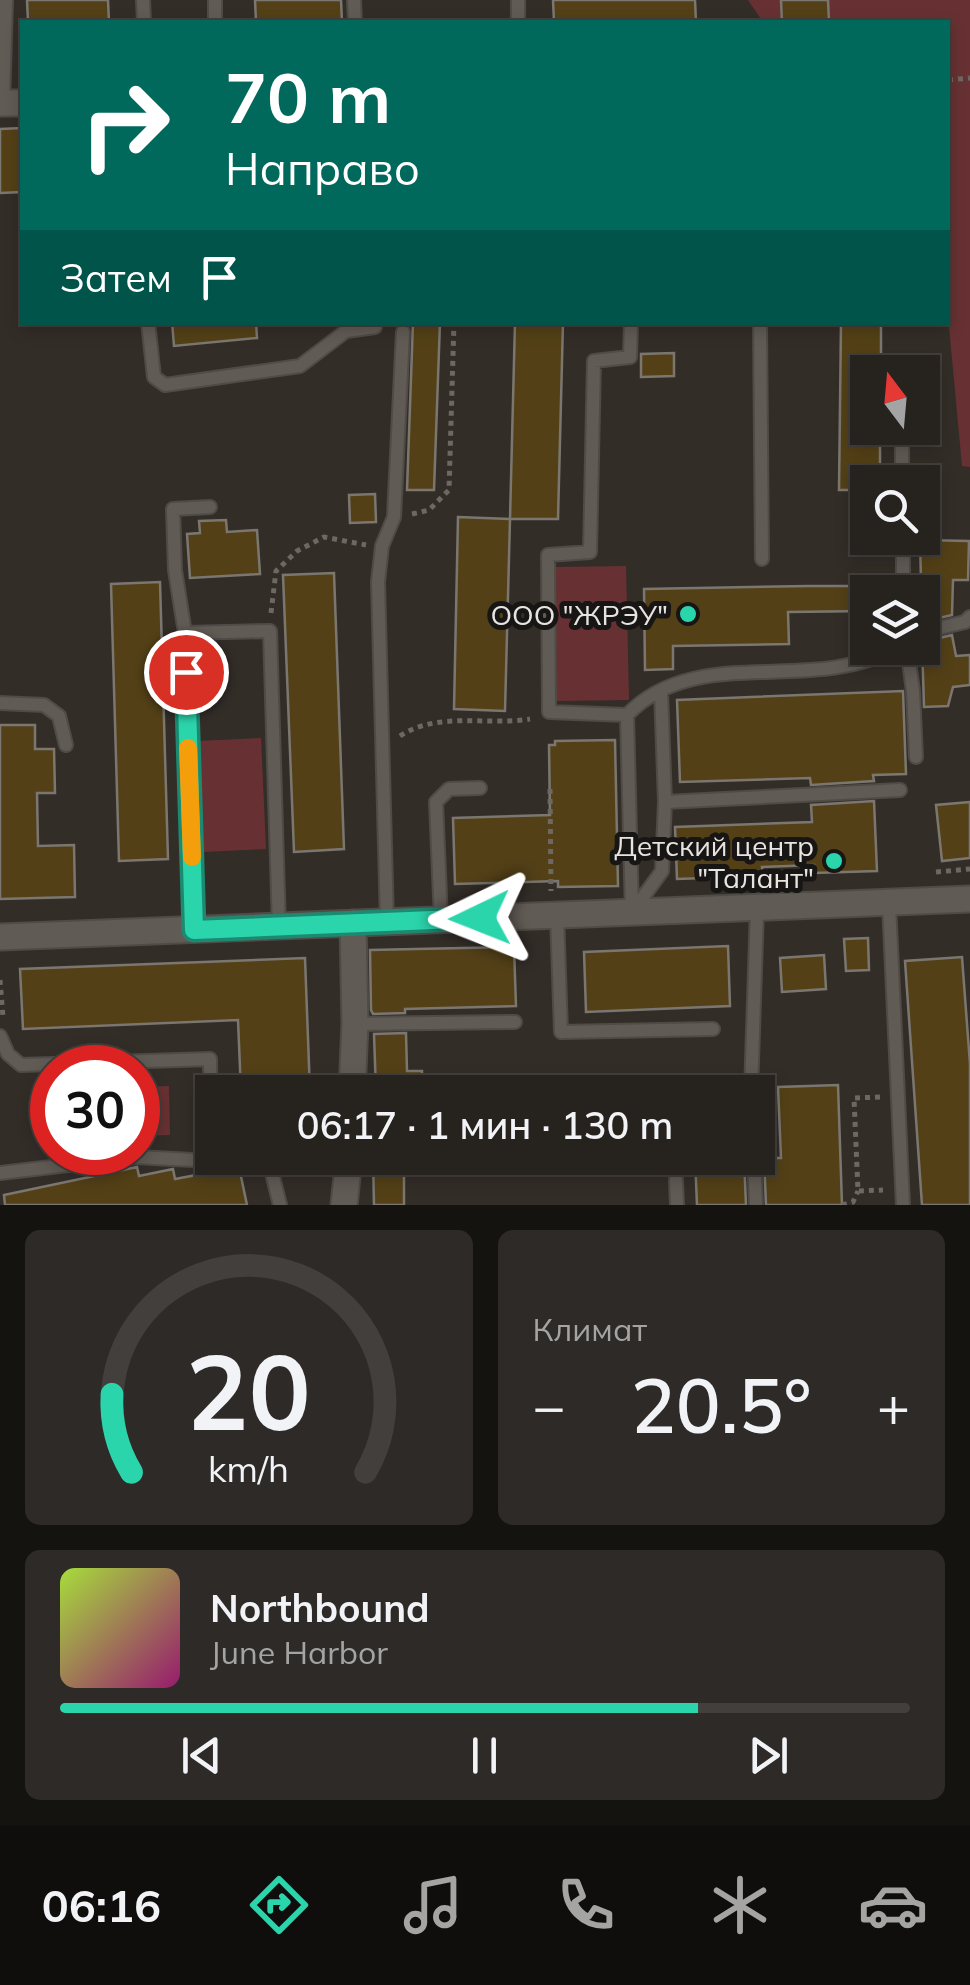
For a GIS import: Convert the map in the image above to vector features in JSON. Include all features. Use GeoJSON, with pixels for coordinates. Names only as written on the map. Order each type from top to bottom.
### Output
{"type":"FeatureCollection","features":[{"type":"Feature","properties":{"kind":"street"},"geometry":{"type":"LineString","coordinates":[[0,936],[441,920],[554,905],[632,913],[970,899]]}},
{"type":"Feature","properties":{"kind":"street"},"geometry":{"type":"LineString","coordinates":[[353,923],[353,1075]]}},
{"type":"Feature","properties":{"kind":"street"},"geometry":{"type":"LineString","coordinates":[[344,1205],[347,1175]]}},
{"type":"Feature","properties":{"kind":"lane"},"geometry":{"type":"LineString","coordinates":[[6,0],[8,103]]}},
{"type":"Feature","properties":{"kind":"lane"},"geometry":{"type":"LineString","coordinates":[[148,325],[154,377],[165,385],[300,366],[346,331],[375,327]]}},
{"type":"Feature","properties":{"kind":"lane"},"geometry":{"type":"LineString","coordinates":[[627,715],[549,712],[548,555],[590,552],[594,362],[630,357],[631,325]]}},
{"type":"Feature","properties":{"kind":"lane"},"geometry":{"type":"LineString","coordinates":[[760,325],[762,559]]}},
{"type":"Feature","properties":{"kind":"lane"},"geometry":{"type":"LineString","coordinates":[[387,922],[378,582],[382,546],[394,517],[403,332]]}},
{"type":"Feature","properties":{"kind":"lane"},"geometry":{"type":"LineString","coordinates":[[194,930],[184,633],[172,510],[210,507]]}},
{"type":"Feature","properties":{"kind":"lane"},"geometry":{"type":"LineString","coordinates":[[940,628],[965,622],[970,617]]}},
{"type":"Feature","properties":{"kind":"lane"},"geometry":{"type":"LineString","coordinates":[[184,633],[270,631],[279,927]]}},
{"type":"Feature","properties":{"kind":"lane"},"geometry":{"type":"LineString","coordinates":[[632,913],[627,715],[646,696],[691,676],[816,670],[850,663]]}},
{"type":"Feature","properties":{"kind":"lane"},"geometry":{"type":"LineString","coordinates":[[909,665],[916,757]]}},
{"type":"Feature","properties":{"kind":"lane"},"geometry":{"type":"LineString","coordinates":[[632,913],[662,872],[662,691]]}},
{"type":"Feature","properties":{"kind":"lane"},"geometry":{"type":"LineString","coordinates":[[0,703],[44,705],[59,716],[66,745]]}},
{"type":"Feature","properties":{"kind":"lane"},"geometry":{"type":"LineString","coordinates":[[441,920],[436,802],[450,789],[480,788]]}},
{"type":"Feature","properties":{"kind":"lane"},"geometry":{"type":"LineString","coordinates":[[665,802],[900,790]]}},
{"type":"Feature","properties":{"kind":"lane"},"geometry":{"type":"LineString","coordinates":[[889,904],[903,1205]]}},
{"type":"Feature","properties":{"kind":"lane"},"geometry":{"type":"LineString","coordinates":[[554,905],[561,1032],[713,1029]]}},
{"type":"Feature","properties":{"kind":"lane"},"geometry":{"type":"LineString","coordinates":[[752,1075],[758,909]]}},
{"type":"Feature","properties":{"kind":"lane"},"geometry":{"type":"LineString","coordinates":[[356,1024],[515,1022]]}},
{"type":"Feature","properties":{"kind":"lane"},"geometry":{"type":"LineString","coordinates":[[0,1036],[8,1054],[21,1065],[210,1059],[210,1075]]}},
{"type":"Feature","properties":{"kind":"lane"},"geometry":{"type":"LineString","coordinates":[[0,1173],[136,1157],[195,1160]]}},
{"type":"Feature","properties":{"kind":"lane"},"geometry":{"type":"LineString","coordinates":[[272,1175],[280,1205]]}},
{"type":"Feature","properties":{"kind":"lane"},"geometry":{"type":"LineString","coordinates":[[755,1175],[756,1205]]}},
{"type":"Feature","properties":{"kind":"lane"},"geometry":{"type":"LineString","coordinates":[[676,1180],[676,1205]]}},
{"type":"Feature","properties":{"kind":"path"},"geometry":{"type":"LineString","coordinates":[[394,517],[429,510],[449,490],[454,325]]}},
{"type":"Feature","properties":{"kind":"path"},"geometry":{"type":"LineString","coordinates":[[270,631],[276,571],[297,551],[324,537],[382,546]]}},
{"type":"Feature","properties":{"kind":"path"},"geometry":{"type":"LineString","coordinates":[[384,746],[413,727],[450,720],[507,723],[549,712]]}},
{"type":"Feature","properties":{"kind":"path"},"geometry":{"type":"LineString","coordinates":[[550,789],[554,905]]}},
{"type":"Feature","properties":{"kind":"path"},"geometry":{"type":"LineString","coordinates":[[847,1204],[853,1202],[858,1191],[854,1098],[871,1097]]}},
{"type":"Feature","properties":{"kind":"path"},"geometry":{"type":"LineString","coordinates":[[858,1191],[876,1190]]}},
{"type":"Feature","properties":{"kind":"shaded area"},"geometry":{"type":"Polygon","coordinates":[[[748,0],[970,0],[970,467],[962,466],[949,325],[950,20],[762,20],[748,0]]]}},
{"type":"Feature","properties":{"kind":"shaded area"},"geometry":{"type":"Polygon","coordinates":[[[626,566],[629,700],[556,701],[554,567],[626,566]]]}},
{"type":"Feature","properties":{"kind":"shaded area"},"geometry":{"type":"Polygon","coordinates":[[[261,738],[266,849],[203,852],[198,741],[261,738]]]}},
{"type":"Feature","properties":{"kind":"shaded area"},"geometry":{"type":"Polygon","coordinates":[[[160,1086],[169,1086],[170,1135],[160,1135],[160,1086]]]}},
{"type":"Feature","properties":{"kind":"building"},"geometry":{"type":"Polygon","coordinates":[[[27,0],[108,0],[109,20],[28,20],[27,0]]]}},
{"type":"Feature","properties":{"kind":"building"},"geometry":{"type":"Polygon","coordinates":[[[255,0],[341,0],[342,20],[256,20],[255,0]]]}},
{"type":"Feature","properties":{"kind":"building"},"geometry":{"type":"Polygon","coordinates":[[[553,0],[695,0],[696,20],[554,20],[553,0]]]}},
{"type":"Feature","properties":{"kind":"building"},"geometry":{"type":"Polygon","coordinates":[[[781,0],[828,0],[829,20],[782,20],[781,0]]]}},
{"type":"Feature","properties":{"kind":"building"},"geometry":{"type":"Polygon","coordinates":[[[20,128],[20,192],[0,193],[0,129],[20,128]]]}},
{"type":"Feature","properties":{"kind":"building"},"geometry":{"type":"Polygon","coordinates":[[[172,325],[256,325],[257,338],[174,346],[172,325]]]}},
{"type":"Feature","properties":{"kind":"building"},"geometry":{"type":"Polygon","coordinates":[[[413,325],[440,325],[434,490],[407,490],[413,325]]]}},
{"type":"Feature","properties":{"kind":"building"},"geometry":{"type":"Polygon","coordinates":[[[515,325],[563,325],[558,519],[510,519],[515,325]]]}},
{"type":"Feature","properties":{"kind":"building"},"geometry":{"type":"Polygon","coordinates":[[[841,325],[881,325],[881,355],[850,355],[850,445],[880,445],[880,465],[850,465],[850,490],[839,490],[841,325]]]}},
{"type":"Feature","properties":{"kind":"building"},"geometry":{"type":"Polygon","coordinates":[[[674,353],[674,376],[641,377],[641,354],[674,353]]]}},
{"type":"Feature","properties":{"kind":"building"},"geometry":{"type":"Polygon","coordinates":[[[375,494],[376,522],[350,523],[349,495],[375,494]]]}},
{"type":"Feature","properties":{"kind":"building"},"geometry":{"type":"Polygon","coordinates":[[[458,517],[510,519],[505,711],[454,709],[458,517]]]}},
{"type":"Feature","properties":{"kind":"building"},"geometry":{"type":"Polygon","coordinates":[[[226,520],[227,532],[257,530],[260,574],[190,578],[187,534],[200,533],[199,521],[226,520]]]}},
{"type":"Feature","properties":{"kind":"building"},"geometry":{"type":"Polygon","coordinates":[[[940,540],[969,541],[968,580],[953,580],[952,615],[940,618],[940,575],[921,575],[920,555],[940,555],[940,540]]]}},
{"type":"Feature","properties":{"kind":"building"},"geometry":{"type":"Polygon","coordinates":[[[334,573],[344,849],[294,852],[283,575],[334,573]]]}},
{"type":"Feature","properties":{"kind":"building"},"geometry":{"type":"Polygon","coordinates":[[[160,582],[168,859],[119,861],[111,584],[160,582]]]}},
{"type":"Feature","properties":{"kind":"building"},"geometry":{"type":"Polygon","coordinates":[[[850,586],[850,611],[788,612],[789,644],[673,646],[673,669],[645,670],[644,589],[850,586]]]}},
{"type":"Feature","properties":{"kind":"building"},"geometry":{"type":"Polygon","coordinates":[[[952,635],[956,656],[970,655],[970,685],[953,687],[948,706],[924,707],[923,665],[940,665],[940,638],[952,635]]]}},
{"type":"Feature","properties":{"kind":"building"},"geometry":{"type":"Polygon","coordinates":[[[903,691],[906,774],[873,775],[874,781],[811,785],[810,778],[680,782],[677,700],[903,691]]]}},
{"type":"Feature","properties":{"kind":"building"},"geometry":{"type":"Polygon","coordinates":[[[0,725],[35,725],[35,749],[54,749],[55,793],[37,793],[38,846],[74,845],[75,897],[0,899],[0,725]]]}},
{"type":"Feature","properties":{"kind":"building"},"geometry":{"type":"Polygon","coordinates":[[[615,740],[618,886],[558,887],[558,881],[455,884],[453,818],[550,815],[549,745],[555,745],[555,741],[615,740]]]}},
{"type":"Feature","properties":{"kind":"building"},"geometry":{"type":"Polygon","coordinates":[[[874,801],[877,871],[814,873],[814,865],[762,867],[763,876],[677,879],[675,827],[812,822],[811,805],[874,801]]]}},
{"type":"Feature","properties":{"kind":"building"},"geometry":{"type":"Polygon","coordinates":[[[970,802],[970,858],[942,861],[936,805],[970,802]]]}},
{"type":"Feature","properties":{"kind":"building"},"geometry":{"type":"Polygon","coordinates":[[[868,938],[869,970],[846,971],[844,939],[868,938]]]}},
{"type":"Feature","properties":{"kind":"building"},"geometry":{"type":"Polygon","coordinates":[[[728,946],[730,1006],[586,1012],[584,952],[728,946]]]}},
{"type":"Feature","properties":{"kind":"building"},"geometry":{"type":"Polygon","coordinates":[[[514,947],[516,1006],[405,1009],[405,1013],[373,1014],[371,1010],[370,950],[514,947]]]}},
{"type":"Feature","properties":{"kind":"building"},"geometry":{"type":"Polygon","coordinates":[[[824,955],[826,989],[782,992],[780,958],[824,955]]]}},
{"type":"Feature","properties":{"kind":"building"},"geometry":{"type":"Polygon","coordinates":[[[962,957],[970,1064],[970,1205],[922,1205],[905,961],[962,957]]]}},
{"type":"Feature","properties":{"kind":"building"},"geometry":{"type":"Polygon","coordinates":[[[305,958],[309,1075],[240,1075],[238,1020],[23,1029],[20,969],[305,958]]]}},
{"type":"Feature","properties":{"kind":"building"},"geometry":{"type":"Polygon","coordinates":[[[406,1033],[407,1071],[422,1071],[422,1075],[375,1075],[374,1034],[406,1033]]]}},
{"type":"Feature","properties":{"kind":"building"},"geometry":{"type":"Polygon","coordinates":[[[838,1085],[842,1205],[766,1205],[765,1175],[775,1175],[775,1158],[781,1158],[778,1087],[838,1085]]]}},
{"type":"Feature","properties":{"kind":"building"},"geometry":{"type":"Polygon","coordinates":[[[173,1169],[175,1179],[241,1175],[247,1205],[5,1205],[4,1195],[99,1175],[160,1175],[160,1172],[173,1169]]]}},
{"type":"Feature","properties":{"kind":"building"},"geometry":{"type":"Polygon","coordinates":[[[373,1175],[404,1175],[404,1205],[374,1205],[373,1175]]]}},
{"type":"Feature","properties":{"kind":"building"},"geometry":{"type":"Polygon","coordinates":[[[696,1175],[745,1175],[746,1205],[697,1205],[696,1175]]]}},
{"type":"Feature","properties":{"kind":"slow traffic"},"geometry":{"type":"LineString","coordinates":[[188,748],[192,857]]}},
{"type":"Feature","properties":{"kind":"place","name":"ООО \"ЖРЭУ\""},"geometry":{"type":"Point","coordinates":[688,614]}},
{"type":"Feature","properties":{"kind":"place","name":"Детский центр \"Талант\""},"geometry":{"type":"Point","coordinates":[834,861]}},
{"type":"Feature","properties":{"kind":"route"},"geometry":{"type":"LineString","coordinates":[[186,672],[194,930],[480,918]]}}]}
